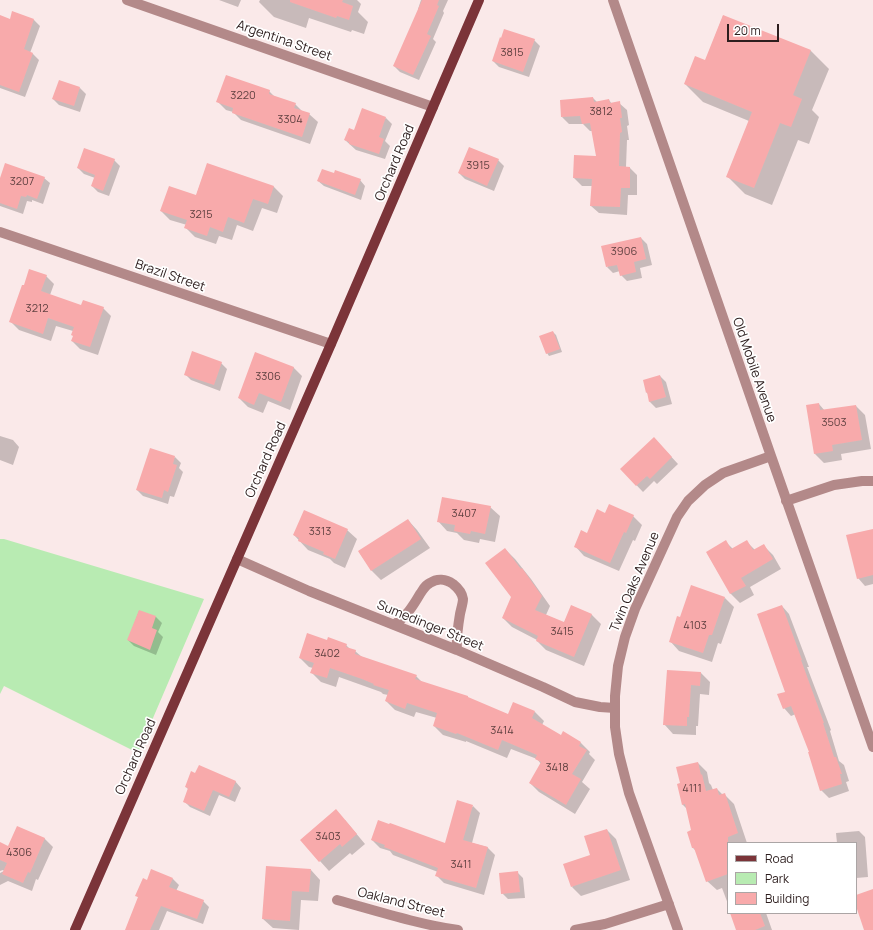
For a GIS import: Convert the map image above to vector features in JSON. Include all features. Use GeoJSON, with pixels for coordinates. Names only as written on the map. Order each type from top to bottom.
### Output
{"type":"FeatureCollection","features":[{"type":"Feature","properties":{"kind":"main road","name":"Orchard Road"},"geometry":{"type":"LineString","coordinates":[[75,930],[331,344],[479,0]]}},
{"type":"Feature","properties":{"kind":"street","name":"Argentina Street"},"geometry":{"type":"LineString","coordinates":[[127,0],[433,107]]}},
{"type":"Feature","properties":{"kind":"street","name":"Old Mobile Avenue"},"geometry":{"type":"LineString","coordinates":[[613,0],[786,501],[873,747]]}},
{"type":"Feature","properties":{"kind":"street","name":"Brazil Street"},"geometry":{"type":"LineString","coordinates":[[0,232],[331,344]]}},
{"type":"Feature","properties":{"kind":"street","name":"Twin Oaks Avenue"},"geometry":{"type":"LineString","coordinates":[[678,930],[629,793],[620,754],[615,727],[615,696],[618,666],[625,637],[635,609],[677,517],[688,502],[711,481],[723,474],[771,456]]}},
{"type":"Feature","properties":{"kind":"street"},"geometry":{"type":"LineString","coordinates":[[786,501],[834,485],[873,481]]}},
{"type":"Feature","properties":{"kind":"street","name":"Sumedinger Street"},"geometry":{"type":"LineString","coordinates":[[237,559],[309,591],[457,650],[575,702],[600,707],[615,708]]}},
{"type":"Feature","properties":{"kind":"street"},"geometry":{"type":"LineString","coordinates":[[394,624],[399,622],[408,612],[429,583],[437,580],[450,582],[458,588],[463,599],[456,640],[457,650]]}},
{"type":"Feature","properties":{"kind":"street","name":"Oakland Street"},"geometry":{"type":"LineString","coordinates":[[337,900],[403,918],[458,930]]}},
{"type":"Feature","properties":{"kind":"street"},"geometry":{"type":"LineString","coordinates":[[575,930],[605,924],[669,904]]}},
{"type":"Feature","properties":{"kind":"green space"},"geometry":{"type":"Polygon","coordinates":[[[0,539],[204,599],[138,753],[4,686],[0,694],[0,539]]]}},
{"type":"Feature","properties":{"kind":"building"},"geometry":{"type":"Polygon","coordinates":[[[290,0],[343,0],[342,2],[353,6],[349,20],[337,16],[336,18],[290,2],[290,0]]]}},
{"type":"Feature","properties":{"kind":"building"},"geometry":{"type":"Polygon","coordinates":[[[422,0],[439,0],[437,5],[439,6],[427,34],[431,36],[413,75],[393,66],[422,0]]]}},
{"type":"Feature","properties":{"kind":"building"},"geometry":{"type":"Polygon","coordinates":[[[12,11],[34,19],[24,49],[33,53],[19,92],[0,85],[0,15],[10,19],[12,11]]]}},
{"type":"Feature","properties":{"kind":"building"},"geometry":{"type":"Polygon","coordinates":[[[723,15],[811,50],[793,95],[802,99],[791,127],[780,123],[754,188],[726,177],[752,112],[684,84],[695,56],[705,60],[723,15]]]}},
{"type":"Feature","properties":{"kind":"building"},"geometry":{"type":"Polygon","coordinates":[[[504,29],[535,39],[523,72],[492,61],[504,29]]]}},
{"type":"Feature","properties":{"kind":"building"},"geometry":{"type":"Polygon","coordinates":[[[226,75],[270,90],[269,94],[296,103],[294,108],[310,113],[302,137],[232,113],[233,108],[216,102],[226,75]]]}},
{"type":"Feature","properties":{"kind":"building"},"geometry":{"type":"Polygon","coordinates":[[[59,80],[80,87],[74,106],[52,99],[59,80]]]}},
{"type":"Feature","properties":{"kind":"building"},"geometry":{"type":"Polygon","coordinates":[[[593,97],[594,102],[609,99],[610,103],[620,101],[622,132],[620,133],[619,166],[630,167],[630,188],[621,188],[620,207],[590,206],[592,179],[573,178],[574,155],[596,156],[590,123],[582,124],[580,116],[561,117],[560,100],[593,97]]]}},
{"type":"Feature","properties":{"kind":"building"},"geometry":{"type":"Polygon","coordinates":[[[362,108],[386,117],[379,137],[384,139],[379,154],[349,144],[349,142],[344,140],[349,128],[354,130],[362,108]]]}},
{"type":"Feature","properties":{"kind":"building"},"geometry":{"type":"Polygon","coordinates":[[[469,147],[499,159],[487,186],[458,173],[469,147]]]}},
{"type":"Feature","properties":{"kind":"building"},"geometry":{"type":"Polygon","coordinates":[[[84,148],[115,159],[103,191],[91,186],[95,175],[77,168],[84,148]]]}},
{"type":"Feature","properties":{"kind":"building"},"geometry":{"type":"Polygon","coordinates":[[[5,163],[45,177],[37,199],[27,195],[26,197],[21,196],[17,209],[0,203],[0,178],[5,163]]]}},
{"type":"Feature","properties":{"kind":"building"},"geometry":{"type":"Polygon","coordinates":[[[207,163],[274,186],[268,204],[253,199],[244,223],[228,217],[223,232],[210,227],[207,236],[184,228],[187,220],[160,211],[169,186],[196,195],[207,163]]]}},
{"type":"Feature","properties":{"kind":"building"},"geometry":{"type":"Polygon","coordinates":[[[322,169],[334,173],[335,170],[361,179],[355,195],[317,181],[322,169]]]}},
{"type":"Feature","properties":{"kind":"building"},"geometry":{"type":"Polygon","coordinates":[[[641,237],[646,259],[634,262],[636,272],[620,276],[617,265],[606,267],[601,246],[641,237]]]}},
{"type":"Feature","properties":{"kind":"building"},"geometry":{"type":"Polygon","coordinates":[[[29,269],[47,275],[41,291],[81,305],[83,300],[104,307],[90,347],[71,341],[73,336],[71,335],[74,327],[48,318],[43,334],[9,322],[29,269]]]}},
{"type":"Feature","properties":{"kind":"building"},"geometry":{"type":"Polygon","coordinates":[[[553,331],[560,349],[546,354],[539,336],[553,331]]]}},
{"type":"Feature","properties":{"kind":"building"},"geometry":{"type":"Polygon","coordinates":[[[192,351],[222,362],[214,385],[184,375],[192,351]]]}},
{"type":"Feature","properties":{"kind":"building"},"geometry":{"type":"Polygon","coordinates":[[[255,352],[294,367],[281,402],[259,393],[254,405],[238,398],[255,352]]]}},
{"type":"Feature","properties":{"kind":"building"},"geometry":{"type":"Polygon","coordinates":[[[660,375],[666,397],[649,402],[643,380],[660,375]]]}},
{"type":"Feature","properties":{"kind":"building"},"geometry":{"type":"Polygon","coordinates":[[[819,403],[820,410],[856,405],[862,440],[832,445],[833,451],[814,454],[806,405],[819,403]]]}},
{"type":"Feature","properties":{"kind":"building"},"geometry":{"type":"Polygon","coordinates":[[[654,437],[672,457],[650,479],[647,476],[636,486],[620,469],[654,437]]]}},
{"type":"Feature","properties":{"kind":"building"},"geometry":{"type":"Polygon","coordinates":[[[150,448],[175,456],[173,464],[177,465],[168,492],[164,490],[162,498],[136,490],[150,448]]]}},
{"type":"Feature","properties":{"kind":"building"},"geometry":{"type":"Polygon","coordinates":[[[442,497],[491,506],[485,534],[471,531],[470,534],[454,531],[455,525],[437,522],[442,497]]]}},
{"type":"Feature","properties":{"kind":"building"},"geometry":{"type":"Polygon","coordinates":[[[609,504],[634,515],[626,533],[624,532],[610,563],[574,547],[581,530],[587,533],[597,509],[605,513],[609,504]]]}},
{"type":"Feature","properties":{"kind":"building"},"geometry":{"type":"Polygon","coordinates":[[[304,510],[348,529],[335,559],[323,554],[324,552],[298,541],[299,538],[293,535],[304,510]]]}},
{"type":"Feature","properties":{"kind":"building"},"geometry":{"type":"Polygon","coordinates":[[[408,519],[421,539],[371,571],[358,551],[408,519]]]}},
{"type":"Feature","properties":{"kind":"building"},"geometry":{"type":"Polygon","coordinates":[[[873,529],[873,575],[857,579],[846,535],[873,529]]]}},
{"type":"Feature","properties":{"kind":"building"},"geometry":{"type":"Polygon","coordinates":[[[726,540],[731,549],[747,540],[753,550],[764,544],[773,559],[741,578],[746,586],[730,594],[706,552],[726,540]]]}},
{"type":"Feature","properties":{"kind":"building"},"geometry":{"type":"Polygon","coordinates":[[[505,548],[521,569],[522,568],[542,596],[535,610],[564,622],[571,605],[592,614],[574,657],[536,641],[538,636],[502,618],[511,597],[485,563],[505,548]]]}},
{"type":"Feature","properties":{"kind":"building"},"geometry":{"type":"Polygon","coordinates":[[[691,585],[725,597],[712,635],[709,635],[703,653],[669,642],[677,616],[680,617],[691,585]]]}},
{"type":"Feature","properties":{"kind":"building"},"geometry":{"type":"Polygon","coordinates":[[[782,605],[824,723],[834,757],[836,757],[842,774],[840,774],[842,784],[820,791],[809,752],[791,706],[783,709],[777,694],[785,692],[757,614],[782,605]]]}},
{"type":"Feature","properties":{"kind":"building"},"geometry":{"type":"Polygon","coordinates":[[[139,610],[156,616],[152,628],[157,630],[150,650],[127,640],[139,610]]]}},
{"type":"Feature","properties":{"kind":"building"},"geometry":{"type":"Polygon","coordinates":[[[307,633],[327,640],[328,637],[347,644],[346,647],[356,650],[355,654],[417,675],[415,679],[468,696],[508,714],[513,702],[535,711],[532,718],[561,735],[563,731],[581,742],[579,746],[587,750],[572,774],[581,779],[566,805],[529,783],[541,762],[535,759],[537,755],[502,740],[498,750],[457,733],[456,734],[433,726],[437,713],[407,703],[405,709],[385,701],[389,690],[373,685],[374,684],[362,679],[330,668],[327,678],[310,673],[314,663],[299,658],[307,633]]]}},
{"type":"Feature","properties":{"kind":"building"},"geometry":{"type":"Polygon","coordinates":[[[667,670],[701,672],[700,686],[691,685],[687,726],[663,725],[667,670]]]}},
{"type":"Feature","properties":{"kind":"building"},"geometry":{"type":"Polygon","coordinates":[[[698,762],[706,791],[717,788],[719,795],[725,793],[738,833],[728,837],[727,874],[706,882],[687,832],[691,830],[685,804],[682,805],[677,784],[680,783],[676,767],[698,762]]]}},
{"type":"Feature","properties":{"kind":"building"},"geometry":{"type":"Polygon","coordinates":[[[199,765],[236,781],[229,797],[213,790],[204,811],[183,802],[188,788],[185,787],[191,771],[195,773],[199,765]]]}},
{"type":"Feature","properties":{"kind":"building"},"geometry":{"type":"Polygon","coordinates":[[[457,800],[473,805],[463,840],[488,847],[476,888],[435,876],[438,868],[384,847],[385,845],[371,840],[378,820],[445,843],[457,800]]]}},
{"type":"Feature","properties":{"kind":"building"},"geometry":{"type":"Polygon","coordinates":[[[336,809],[357,834],[342,847],[340,844],[319,862],[300,840],[336,809]]]}},
{"type":"Feature","properties":{"kind":"building"},"geometry":{"type":"Polygon","coordinates":[[[17,826],[45,838],[30,873],[28,872],[23,883],[2,874],[7,863],[0,860],[0,842],[8,846],[17,826]]]}},
{"type":"Feature","properties":{"kind":"building"},"geometry":{"type":"Polygon","coordinates":[[[607,829],[621,870],[571,887],[563,864],[590,855],[584,836],[607,829]]]}},
{"type":"Feature","properties":{"kind":"building"},"geometry":{"type":"Polygon","coordinates":[[[266,866],[311,869],[309,892],[292,891],[290,921],[262,919],[266,866]]]}},
{"type":"Feature","properties":{"kind":"building"},"geometry":{"type":"Polygon","coordinates":[[[151,869],[173,878],[169,887],[204,900],[197,919],[161,906],[150,930],[125,930],[138,897],[135,896],[143,878],[147,880],[151,869]]]}},
{"type":"Feature","properties":{"kind":"building"},"geometry":{"type":"Polygon","coordinates":[[[518,871],[520,892],[501,894],[499,873],[518,871]]]}},
{"type":"Feature","properties":{"kind":"building"},"geometry":{"type":"Polygon","coordinates":[[[873,889],[873,930],[864,930],[857,909],[857,895],[873,889]]]}},
{"type":"Feature","properties":{"kind":"building"},"geometry":{"type":"Polygon","coordinates":[[[730,914],[760,914],[765,926],[755,930],[736,930],[730,914]]]}}]}
